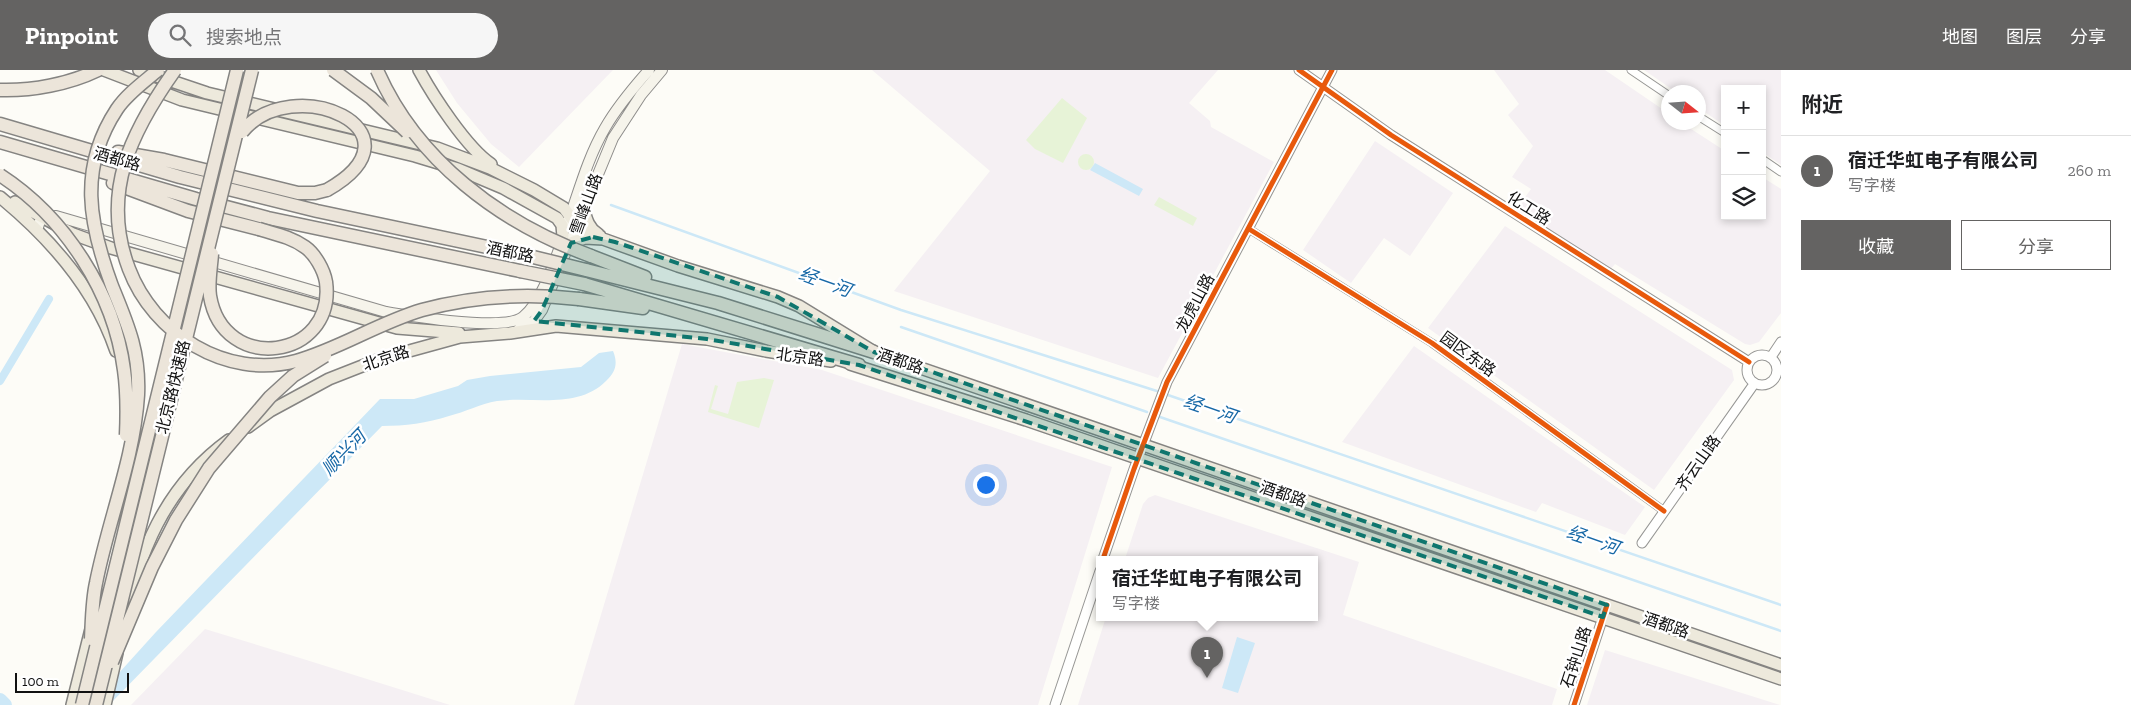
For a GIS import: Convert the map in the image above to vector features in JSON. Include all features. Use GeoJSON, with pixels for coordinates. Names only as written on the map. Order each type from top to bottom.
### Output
{"type":"FeatureCollection","features":[{"type":"Feature","properties":{"kind":"highway"},"geometry":{"type":"LineString","coordinates":[[0,90],[37,87],[61,82],[98,70]]}},
{"type":"Feature","properties":{"kind":"highway"},"geometry":{"type":"LineString","coordinates":[[87,684],[96,584],[136,419],[139,373],[136,351],[94,234],[90,203],[91,185],[95,160],[105,130],[118,108],[158,70]]}},
{"type":"Feature","properties":{"kind":"highway"},"geometry":{"type":"LineString","coordinates":[[175,70],[137,130],[129,148],[118,188],[117,206],[120,243],[134,282],[147,303],[178,336],[220,358],[243,363],[294,362],[420,311],[473,299],[529,296],[579,299],[700,317]]}},
{"type":"Feature","properties":{"kind":"highway","name":"北京路快速路"},"geometry":{"type":"LineString","coordinates":[[82,705],[237,70]]}},
{"type":"Feature","properties":{"kind":"highway","name":"北京路快速路"},"geometry":{"type":"LineString","coordinates":[[97,705],[252,70]]}},
{"type":"Feature","properties":{"kind":"highway"},"geometry":{"type":"LineString","coordinates":[[333,70],[371,98],[432,156],[494,207],[530,229],[564,246],[718,303]]}},
{"type":"Feature","properties":{"kind":"highway"},"geometry":{"type":"LineString","coordinates":[[377,70],[408,123],[432,156]]}},
{"type":"Feature","properties":{"kind":"highway"},"geometry":{"type":"LineString","coordinates":[[336,88],[347,96]]}},
{"type":"Feature","properties":{"kind":"highway"},"geometry":{"type":"LineString","coordinates":[[227,168],[247,121],[256,107],[273,92]]}},
{"type":"Feature","properties":{"kind":"highway"},"geometry":{"type":"LineString","coordinates":[[0,117],[114,151],[164,160],[274,188],[306,193],[327,190],[343,181],[360,160],[364,144],[364,129],[356,108]]}},
{"type":"Feature","properties":{"kind":"highway","name":"酒都路"},"geometry":{"type":"LineString","coordinates":[[0,124],[180,177],[317,211],[525,255],[718,303],[874,352]]}},
{"type":"Feature","properties":{"kind":"highway","name":"酒都路"},"geometry":{"type":"LineString","coordinates":[[0,142],[167,191],[268,218],[584,284],[859,365]]}},
{"type":"Feature","properties":{"kind":"highway"},"geometry":{"type":"LineString","coordinates":[[0,150],[105,180],[188,211],[259,229],[292,239],[307,248],[320,265],[325,277],[325,301],[318,324],[293,344],[277,349],[263,350],[238,341],[227,332],[216,314],[210,297],[210,282],[216,212]]}},
{"type":"Feature","properties":{"kind":"highway"},"geometry":{"type":"LineString","coordinates":[[0,175],[40,207],[68,239],[87,267],[107,306],[120,346],[127,396],[126,450],[122,476]]}},
{"type":"Feature","properties":{"kind":"highway"},"geometry":{"type":"LineString","coordinates":[[97,705],[113,658],[152,567],[176,520],[210,468],[270,397],[293,376],[349,341]]}},
{"type":"Feature","properties":{"kind":"main road"},"geometry":{"type":"LineString","coordinates":[[38,230],[38,224],[43,218],[56,216],[386,312],[438,320],[510,322],[524,316],[532,307],[567,240],[562,226],[556,218],[503,188],[458,169],[415,156],[182,100],[149,89],[104,70]]}},
{"type":"Feature","properties":{"kind":"main road"},"geometry":{"type":"LineString","coordinates":[[139,70],[206,93],[437,148],[511,178],[556,202],[574,221],[615,242]]}},
{"type":"Feature","properties":{"kind":"main road"},"geometry":{"type":"LineString","coordinates":[[419,70],[442,107],[471,145],[485,160],[511,178]]}},
{"type":"Feature","properties":{"kind":"main road","name":"雪峰山路"},"geometry":{"type":"LineString","coordinates":[[534,321],[548,299],[604,129],[619,106],[649,70]]}},
{"type":"Feature","properties":{"kind":"main road","name":"雪峰山路"},"geometry":{"type":"LineString","coordinates":[[579,205],[612,138],[641,95],[662,70]]}},
{"type":"Feature","properties":{"kind":"main road"},"geometry":{"type":"LineString","coordinates":[[0,196],[73,234],[111,248],[397,328],[484,335]]}},
{"type":"Feature","properties":{"kind":"main road"},"geometry":{"type":"LineString","coordinates":[[0,196],[38,230],[60,254],[99,312],[121,366],[127,389],[130,419],[128,464],[72,705]]}},
{"type":"Feature","properties":{"kind":"main road"},"geometry":{"type":"LineString","coordinates":[[579,205],[593,231],[615,242],[678,266],[778,297],[799,306],[874,352]]}},
{"type":"Feature","properties":{"kind":"main road"},"geometry":{"type":"LineString","coordinates":[[567,240],[593,237],[615,242]]}},
{"type":"Feature","properties":{"kind":"main road"},"geometry":{"type":"LineString","coordinates":[[532,307],[534,321]]}},
{"type":"Feature","properties":{"kind":"main road"},"geometry":{"type":"LineString","coordinates":[[510,333],[526,327],[534,321],[556,326]]}},
{"type":"Feature","properties":{"kind":"main road","name":"北京路"},"geometry":{"type":"LineString","coordinates":[[105,705],[132,584],[142,555],[171,499],[211,453],[270,411],[329,379],[380,359],[460,337],[510,333],[556,326],[707,339],[766,352],[859,365]]}},
{"type":"Feature","properties":{"kind":"main road","name":"酒都路"},"geometry":{"type":"LineString","coordinates":[[874,352],[1781,665]]}},
{"type":"Feature","properties":{"kind":"main road","name":"酒都路"},"geometry":{"type":"LineString","coordinates":[[859,365],[1781,679]]}},
{"type":"Feature","properties":{"kind":"street","name":"化工路"},"geometry":{"type":"LineString","coordinates":[[1299,70],[1453,175],[1749,362]]}},
{"type":"Feature","properties":{"kind":"street","name":"龙虎山路"},"geometry":{"type":"LineString","coordinates":[[1104,556],[1142,446],[1167,382],[1332,70]]}},
{"type":"Feature","properties":{"kind":"street"},"geometry":{"type":"LineString","coordinates":[[1631,70],[1661,90]]}},
{"type":"Feature","properties":{"kind":"street"},"geometry":{"type":"LineString","coordinates":[[1706,121],[1721,130]]}},
{"type":"Feature","properties":{"kind":"street"},"geometry":{"type":"LineString","coordinates":[[1766,162],[1781,172]]}},
{"type":"Feature","properties":{"kind":"street","name":"园区东路"},"geometry":{"type":"LineString","coordinates":[[1249,228],[1432,343],[1664,511]]}},
{"type":"Feature","properties":{"kind":"street"},"geometry":{"type":"LineString","coordinates":[[1771,358],[1781,342]]}},
{"type":"Feature","properties":{"kind":"street"},"geometry":{"type":"LineString","coordinates":[[1759,355],[1771,358],[1777,366],[1778,381],[1766,386],[1754,384],[1747,372],[1749,362],[1759,355]]}},
{"type":"Feature","properties":{"kind":"street","name":"齐云山路"},"geometry":{"type":"LineString","coordinates":[[1642,543],[1754,384]]}},
{"type":"Feature","properties":{"kind":"street"},"geometry":{"type":"LineString","coordinates":[[1055,705],[1096,583]]}},
{"type":"Feature","properties":{"kind":"street","name":"石钟山路"},"geometry":{"type":"LineString","coordinates":[[1574,705],[1607,605]]}},
{"type":"Feature","properties":{"kind":"highlighted area"},"geometry":{"type":"Polygon","coordinates":[[[593,237],[615,242],[778,297],[874,352],[1607,605],[1603,617],[859,365],[707,339],[534,321],[542,310],[571,243],[593,237]]]}},
{"type":"Feature","properties":{"kind":"shaded area"},"geometry":{"type":"Polygon","coordinates":[[[436,70],[613,70],[519,167],[491,144],[457,103],[436,70]]]}},
{"type":"Feature","properties":{"kind":"shaded area"},"geometry":{"type":"Polygon","coordinates":[[[872,70],[1218,70],[1189,103],[1210,121],[1211,127],[1274,162],[1158,378],[894,291],[990,171],[872,70]]]}},
{"type":"Feature","properties":{"kind":"shaded area"},"geometry":{"type":"Polygon","coordinates":[[[1494,70],[1605,70],[1661,108],[1661,130],[1693,130],[1721,148],[1721,220],[1766,220],[1766,180],[1781,189],[1781,313],[1759,342],[1750,345],[1745,344],[1615,264],[1610,270],[1516,210],[1531,189],[1512,177],[1533,146],[1508,115],[1519,104],[1494,70]]]}},
{"type":"Feature","properties":{"kind":"shaded area"},"geometry":{"type":"Polygon","coordinates":[[[1644,70],[1781,70],[1781,165],[1766,155],[1766,85],[1721,85],[1721,123],[1706,113],[1706,85],[1666,85],[1644,70]]]}},
{"type":"Feature","properties":{"kind":"shaded area"},"geometry":{"type":"Polygon","coordinates":[[[1375,141],[1453,193],[1410,256],[1384,238],[1351,283],[1303,250],[1375,141]]]}},
{"type":"Feature","properties":{"kind":"shaded area"},"geometry":{"type":"Polygon","coordinates":[[[1505,226],[1732,370],[1734,380],[1654,490],[1428,328],[1505,226]]]}},
{"type":"Feature","properties":{"kind":"shaded area"},"geometry":{"type":"Polygon","coordinates":[[[682,344],[822,370],[1112,467],[1038,705],[574,705],[682,344]]]}},
{"type":"Feature","properties":{"kind":"shaded area"},"geometry":{"type":"Polygon","coordinates":[[[1414,346],[1645,507],[1625,535],[1542,503],[1536,512],[1342,442],[1414,346]]]}},
{"type":"Feature","properties":{"kind":"shaded area"},"geometry":{"type":"Polygon","coordinates":[[[1155,495],[1359,562],[1343,615],[1557,689],[1552,705],[1078,705],[1105,621],[1318,621],[1318,556],[1126,556],[1143,504],[1148,498],[1155,495]]]}},
{"type":"Feature","properties":{"kind":"shaded area"},"geometry":{"type":"Polygon","coordinates":[[[205,629],[300,658],[450,705],[131,705],[205,629]]]}},
{"type":"Feature","properties":{"kind":"shaded area"},"geometry":{"type":"Polygon","coordinates":[[[1605,650],[1780,705],[1587,705],[1605,650]]]}},
{"type":"Feature","properties":{"kind":"green space"},"geometry":{"type":"Polygon","coordinates":[[[1062,98],[1087,118],[1063,163],[1035,149],[1026,140],[1062,98]]]}},
{"type":"Feature","properties":{"kind":"green space"},"geometry":{"type":"Polygon","coordinates":[[[1086,154],[1092,156],[1094,162],[1092,168],[1086,170],[1080,168],[1078,162],[1080,156],[1086,154]]]}},
{"type":"Feature","properties":{"kind":"green space"},"geometry":{"type":"Polygon","coordinates":[[[1159,197],[1197,218],[1193,226],[1154,205],[1159,197]]]}},
{"type":"Feature","properties":{"kind":"green space"},"geometry":{"type":"Polygon","coordinates":[[[764,378],[774,380],[759,428],[708,412],[715,385],[718,386],[711,409],[728,414],[737,382],[764,378]]]}},
{"type":"Feature","properties":{"kind":"water"},"geometry":{"type":"Polygon","coordinates":[[[1095,163],[1143,189],[1139,196],[1090,170],[1095,163]]]}},
{"type":"Feature","properties":{"kind":"water","name":"顺兴河"},"geometry":{"type":"Polygon","coordinates":[[[613,351],[616,363],[612,374],[594,390],[582,396],[554,400],[497,401],[432,421],[408,425],[382,426],[109,705],[90,705],[156,632],[380,399],[414,399],[458,386],[467,380],[490,376],[581,367],[599,353],[613,351]]]}},
{"type":"Feature","properties":{"kind":"water"},"geometry":{"type":"Polygon","coordinates":[[[1237,637],[1255,643],[1238,693],[1222,688],[1237,637]]]}},
{"type":"Feature","properties":{"kind":"waterway","name":"经一河"},"geometry":{"type":"LineString","coordinates":[[611,205],[901,310],[1160,392]]}},
{"type":"Feature","properties":{"kind":"waterway"},"geometry":{"type":"LineString","coordinates":[[0,381],[49,299]]}},
{"type":"Feature","properties":{"kind":"waterway","name":"经一河"},"geometry":{"type":"LineString","coordinates":[[901,327],[1147,412]]}},
{"type":"Feature","properties":{"kind":"waterway","name":"经一河"},"geometry":{"type":"LineString","coordinates":[[1165,394],[1781,605]]}},
{"type":"Feature","properties":{"kind":"waterway","name":"经一河"},"geometry":{"type":"LineString","coordinates":[[1160,417],[1781,631]]}},
{"type":"Feature","properties":{"kind":"waterway"},"geometry":{"type":"LineString","coordinates":[[0,700],[5,705]]}},
{"type":"Feature","properties":{"kind":"cycle path"},"geometry":{"type":"LineString","coordinates":[[1299,70],[1391,135],[1749,362]]}},
{"type":"Feature","properties":{"kind":"cycle path"},"geometry":{"type":"LineString","coordinates":[[1104,556],[1167,382],[1332,70]]}},
{"type":"Feature","properties":{"kind":"cycle path"},"geometry":{"type":"LineString","coordinates":[[1249,229],[1432,343],[1664,511]]}},
{"type":"Feature","properties":{"kind":"cycle path"},"geometry":{"type":"LineString","coordinates":[[1574,705],[1607,605]]}},
{"type":"Feature","properties":{"kind":"place","name":"宿迁华虹电子有限公司"},"geometry":{"type":"Point","coordinates":[1207,678]}}]}
